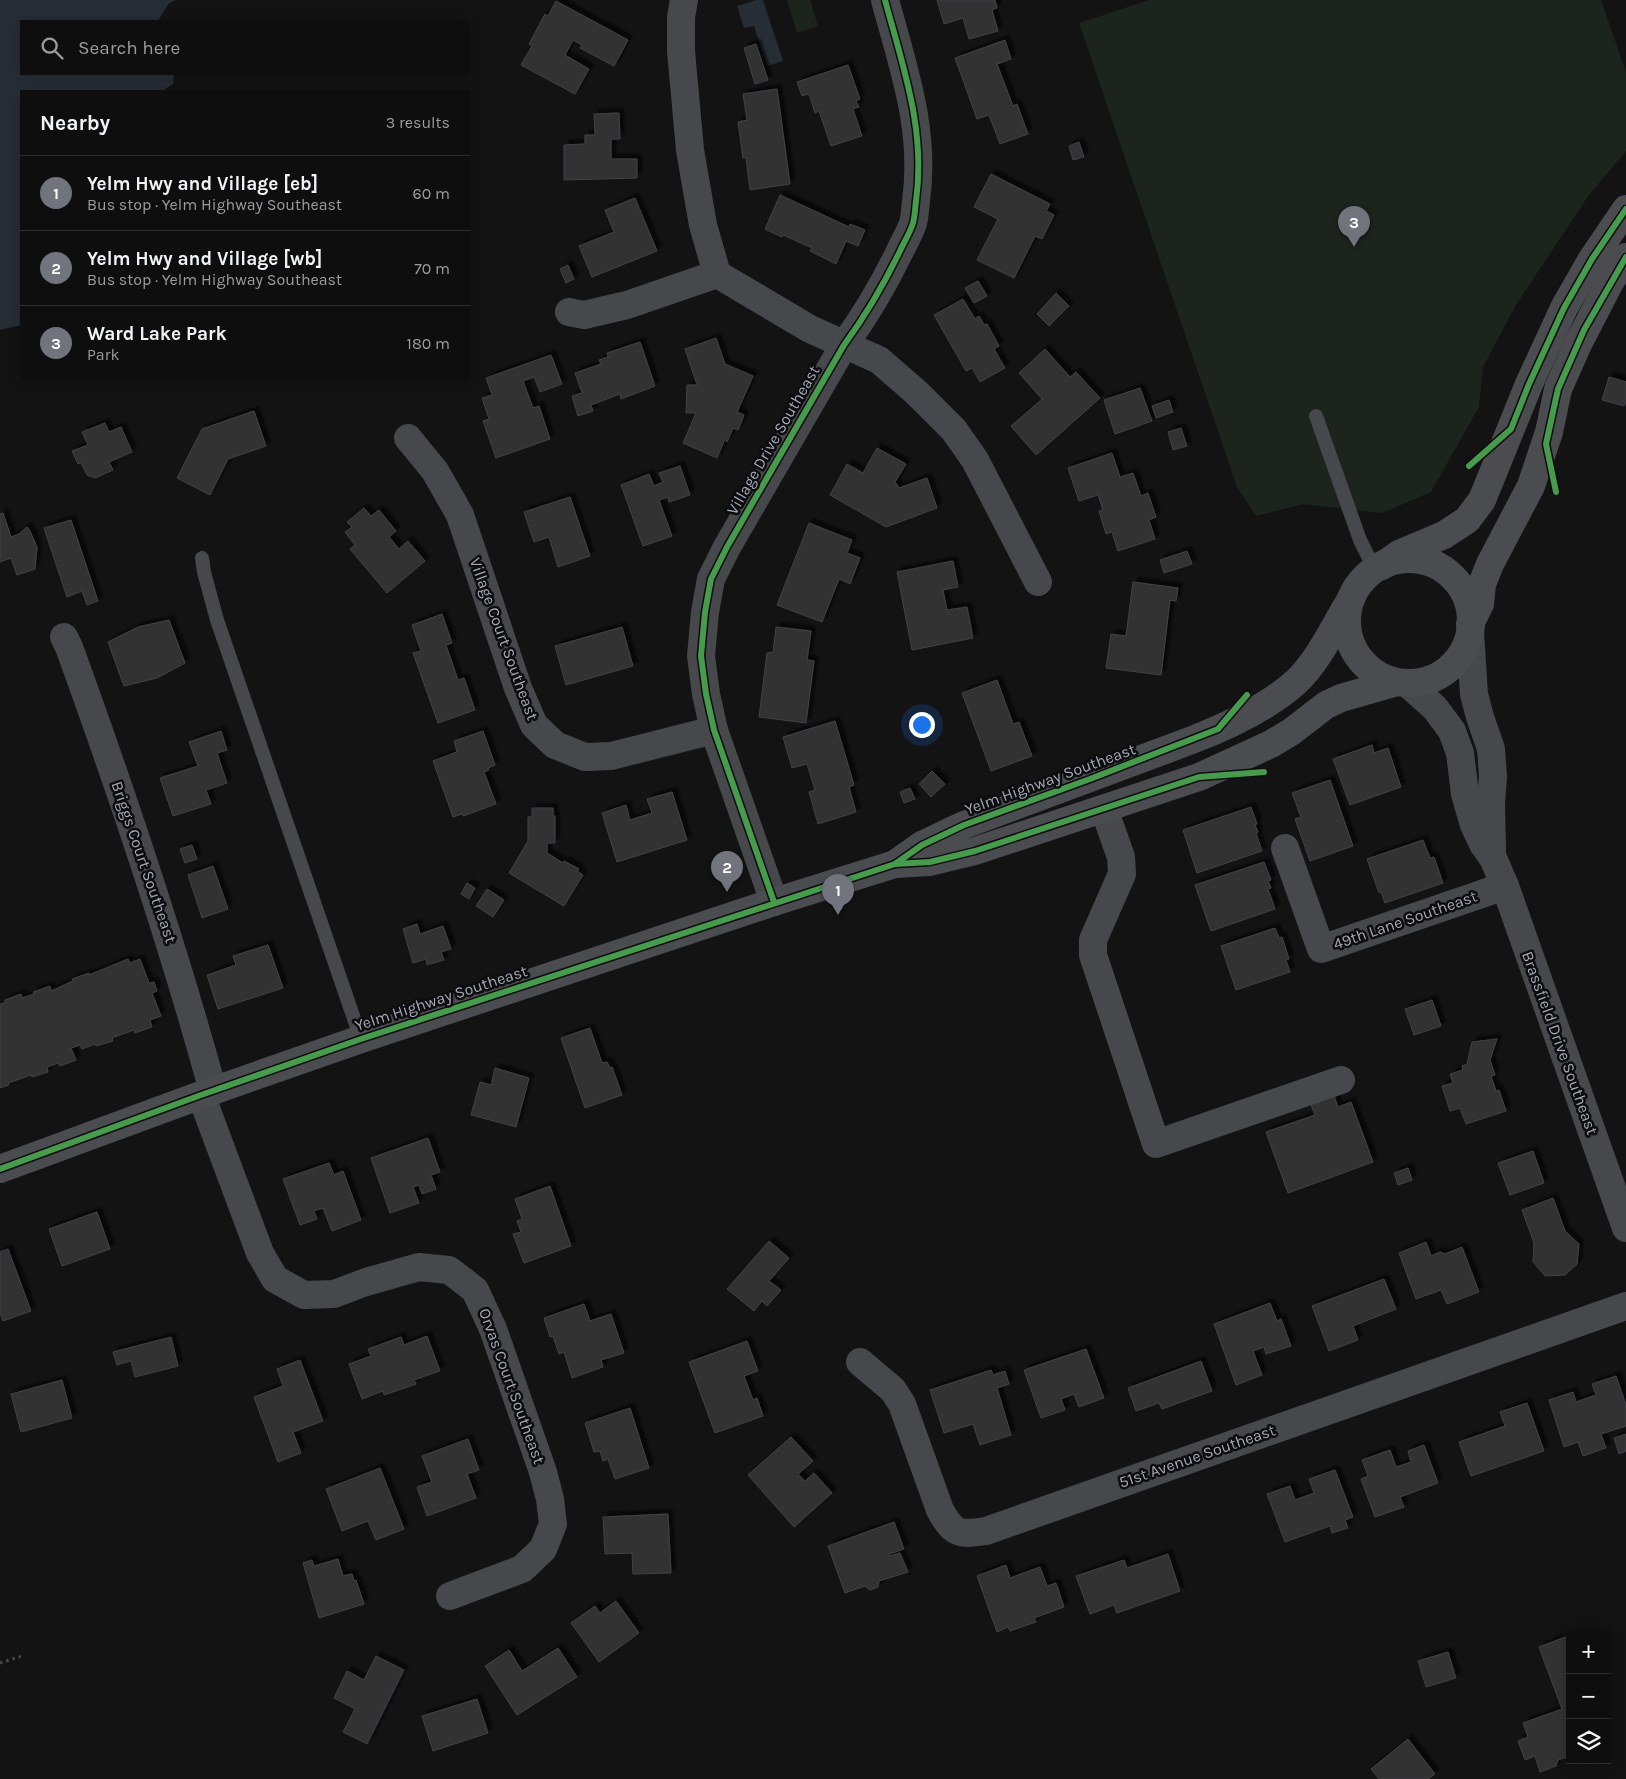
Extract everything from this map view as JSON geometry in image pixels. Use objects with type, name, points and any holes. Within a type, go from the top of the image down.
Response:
[{"type":"main road","points":[[1626,209],[1592,259],[1564,308],[1529,384],[1482,500],[1467,520],[1444,535],[1400,554],[1365,577],[1357,587],[1351,599],[1348,612],[1349,638],[1354,651],[1372,671],[1384,678],[1402,682],[1425,681],[1438,676],[1459,658],[1466,646],[1470,628],[1480,604],[1482,584],[1490,564],[1531,486],[1550,432],[1558,389],[1578,344],[1610,282],[1626,257]]},
{"type":"main road","points":[[1379,568],[1397,561],[1412,560],[1426,562],[1440,568],[1452,577],[1468,602],[1470,628]]},
{"type":"main road","name":"Yelm Highway Southeast","points":[[895,864],[922,844],[964,825],[1218,730],[1270,702],[1296,681],[1314,660],[1351,599]]},
{"type":"main road","name":"Yelm Highway Southeast","points":[[0,1168],[361,1039],[774,902],[895,864],[930,862],[976,851],[1199,777],[1271,744],[1326,705],[1341,698],[1402,682]]},
{"type":"street","points":[[684,0],[681,17],[681,51],[690,150],[703,225],[718,274],[810,329],[879,360],[918,393],[954,430],[975,460],[1038,582]]},
{"type":"street","name":"Village Drive Southeast","points":[[774,902],[714,730],[706,694],[702,656],[705,612],[711,579],[727,547],[844,345],[864,318],[892,269],[913,224],[918,187],[919,149],[915,115],[910,88],[885,0]]},
{"type":"street","points":[[570,312],[584,315],[627,305],[718,274]]},
{"type":"street","name":"Village Court Southeast","points":[[408,438],[435,471],[460,515],[518,688],[534,725],[555,745],[585,757],[611,756],[714,730]]},
{"type":"street","name":"Brassfield Drive Southeast","points":[[1470,628],[1474,694],[1491,749],[1493,776],[1490,832],[1493,858]]},
{"type":"street","name":"Briggs Court Southeast","points":[[64,637],[99,729],[176,959],[207,1093]]},
{"type":"street","name":"Brassfield Drive Southeast","points":[[1402,682],[1435,708],[1452,731],[1460,753],[1464,794],[1474,825],[1483,844],[1493,858],[1505,886],[1626,1228]]},
{"type":"street","points":[[1104,809],[1121,857],[1122,874],[1093,940],[1093,955],[1156,1144],[1341,1080]]},
{"type":"street","name":"49th Lane Southeast","points":[[1285,848],[1322,949],[1505,886]]},
{"type":"street","name":"Orvas Court Southeast","points":[[207,1093],[260,1253],[275,1279],[304,1295],[334,1294],[366,1282],[419,1267],[449,1270],[475,1290],[493,1330],[543,1472],[550,1499],[553,1524],[543,1549],[522,1570],[450,1596]]},
{"type":"street","name":"51st Avenue Southeast","points":[[860,1362],[893,1390],[902,1404],[940,1510],[949,1525],[965,1534],[986,1530],[1626,1306]]},
{"type":"lane","points":[[1316,416],[1360,540],[1379,568]]},
{"type":"lane","points":[[202,558],[216,620],[361,1039]]},
{"type":"path","points":[[0,1663],[22,1656]]},
{"type":"shaded area","points":[[0,0],[176,0],[169,3],[159,20],[20,20],[20,75],[174,75],[173,84],[164,90],[20,90],[20,325],[0,330]]},
{"type":"shaded area","points":[[756,0],[763,0],[783,61],[767,66],[754,26],[744,28],[737,6]]},
{"type":"shaded area","points":[[787,0],[810,0],[818,26],[797,33]]},
{"type":"shaded area","points":[[1149,0],[1601,0],[1626,72],[1626,151],[1589,195],[1516,305],[1483,367],[1479,407],[1431,492],[1382,513],[1303,504],[1256,516],[1237,487],[1079,23]]},
{"type":"building","points":[[937,0],[995,0],[997,8],[992,10],[998,31],[969,39],[963,18],[944,24]]},
{"type":"building","points":[[556,1],[628,40],[614,66],[580,48],[582,45],[573,40],[565,55],[589,69],[575,94],[521,65],[532,46],[529,44],[545,14],[548,16]]},
{"type":"building","points":[[1005,40],[1011,59],[997,64],[1013,106],[1017,104],[1028,134],[1000,144],[989,115],[977,119],[955,58]]},
{"type":"building","points":[[756,44],[768,80],[755,84],[744,48]]},
{"type":"building","points":[[848,65],[860,99],[856,101],[859,107],[853,109],[862,136],[831,146],[819,111],[815,113],[809,94],[802,96],[797,82]]},
{"type":"building","points":[[777,89],[790,184],[750,190],[746,158],[743,158],[738,122],[747,120],[743,94]]},
{"type":"building","points":[[619,113],[620,139],[611,139],[611,159],[637,159],[637,178],[564,180],[564,145],[585,144],[585,135],[595,135],[594,114]]},
{"type":"building","points":[[1079,142],[1084,157],[1073,160],[1069,146]]},
{"type":"building","points":[[991,174],[1050,204],[1046,211],[1054,215],[1042,239],[1035,236],[1014,278],[977,260],[998,219],[974,207]]},
{"type":"building","points":[[780,195],[849,227],[850,224],[865,230],[858,246],[846,241],[836,264],[810,251],[812,248],[765,229]]},
{"type":"building","points":[[635,198],[657,251],[592,277],[579,246],[614,232],[605,210]]},
{"type":"building","points":[[568,265],[574,279],[566,283],[560,269]]},
{"type":"building","points":[[978,281],[987,296],[974,303],[965,288]]},
{"type":"building","points":[[1056,293],[1069,306],[1049,326],[1037,314]]},
{"type":"building","points":[[963,299],[975,319],[979,316],[984,325],[987,324],[999,346],[994,349],[1005,368],[980,382],[972,368],[966,371],[934,315]]},
{"type":"building","points":[[716,338],[725,364],[753,376],[737,412],[744,415],[738,430],[733,428],[727,442],[725,439],[717,458],[683,443],[696,413],[686,413],[687,385],[697,385],[685,349]]},
{"type":"building","points":[[640,342],[655,386],[621,399],[620,394],[591,405],[593,411],[578,416],[572,396],[582,393],[575,373],[601,364],[599,360],[608,357],[607,353]]},
{"type":"building","points":[[1045,349],[1070,377],[1076,372],[1100,398],[1036,455],[1011,426],[1042,399],[1019,373]]},
{"type":"building","points":[[551,355],[562,384],[540,392],[534,377],[523,381],[533,408],[539,406],[550,439],[496,458],[483,421],[489,419],[482,398],[492,395],[486,378]]},
{"type":"building","points":[[1609,377],[1626,382],[1626,401],[1624,406],[1602,400]]},
{"type":"building","points":[[1140,388],[1152,421],[1115,434],[1104,400]]},
{"type":"building","points":[[1169,400],[1173,412],[1156,418],[1152,406]]},
{"type":"building","points":[[254,411],[266,446],[228,459],[210,495],[177,478],[202,429]]},
{"type":"building","points":[[105,423],[109,432],[121,427],[132,452],[109,462],[113,470],[95,478],[87,475],[81,463],[78,464],[72,451],[88,445],[82,432]]},
{"type":"building","points":[[1181,428],[1187,446],[1173,450],[1168,432]]},
{"type":"building","points":[[877,448],[906,464],[895,482],[899,488],[927,478],[937,508],[886,527],[830,495],[847,464],[863,473]]},
{"type":"building","points":[[1112,453],[1120,477],[1133,473],[1141,496],[1148,493],[1156,517],[1149,520],[1155,539],[1118,551],[1112,532],[1106,534],[1099,511],[1103,510],[1098,495],[1079,501],[1068,468]]},
{"type":"building","points":[[680,466],[690,495],[669,502],[668,497],[659,500],[672,536],[643,546],[621,485],[649,474],[654,486],[663,482],[659,473]]},
{"type":"building","points":[[570,497],[590,556],[558,567],[549,537],[534,542],[524,512]]},
{"type":"building","points":[[364,508],[371,516],[379,510],[396,531],[389,537],[399,549],[408,541],[425,561],[387,593],[350,549],[355,545],[345,532],[352,527],[347,522]]},
{"type":"building","points":[[3,513],[11,537],[19,534],[27,527],[30,531],[37,547],[35,569],[17,575],[11,558],[0,562],[0,514]]},
{"type":"building","points":[[71,520],[98,601],[87,605],[82,591],[67,597],[44,528]]},
{"type":"building","points":[[809,523],[852,540],[847,553],[860,558],[850,584],[839,579],[822,622],[777,605]]},
{"type":"building","points":[[1187,551],[1192,564],[1164,573],[1160,560]]},
{"type":"building","points":[[953,561],[958,587],[943,590],[947,610],[967,607],[973,638],[912,650],[897,572]]},
{"type":"building","points":[[1133,582],[1178,588],[1176,601],[1170,600],[1161,675],[1106,668],[1111,634],[1126,636]]},
{"type":"building","points":[[442,614],[452,643],[446,645],[458,680],[464,678],[475,710],[438,723],[413,653],[421,651],[412,625]]},
{"type":"building","points":[[169,620],[185,663],[157,678],[124,686],[108,642],[138,627]]},
{"type":"building","points":[[622,627],[633,666],[566,685],[555,646]]},
{"type":"building","points":[[776,627],[811,631],[807,660],[814,661],[806,723],[759,717],[767,653],[773,652]]},
{"type":"building","points":[[997,680],[1013,724],[1019,722],[1032,756],[991,771],[962,693]]},
{"type":"building","points":[[835,721],[854,785],[849,787],[856,812],[818,824],[809,792],[815,790],[807,764],[792,768],[783,737]]},
{"type":"building","points":[[221,731],[227,750],[217,753],[227,783],[206,790],[211,804],[173,816],[160,778],[198,766],[189,742]]},
{"type":"building","points":[[483,731],[495,765],[484,772],[496,804],[463,816],[462,814],[453,817],[433,761],[457,752],[454,741]]},
{"type":"building","points":[[1372,745],[1374,753],[1388,748],[1401,787],[1350,805],[1333,759]]},
{"type":"building","points":[[932,771],[945,784],[931,797],[919,784]]},
{"type":"building","points":[[1330,780],[1353,846],[1310,861],[1295,819],[1301,817],[1292,793]]},
{"type":"building","points":[[910,788],[915,799],[904,803],[900,792]]},
{"type":"building","points":[[672,792],[687,840],[617,862],[602,813],[626,805],[630,820],[652,813],[647,799]]},
{"type":"building","points":[[1251,807],[1257,824],[1255,825],[1258,832],[1256,833],[1262,851],[1197,873],[1183,830]]},
{"type":"building","points":[[532,808],[553,808],[553,816],[555,816],[555,843],[547,843],[547,853],[563,863],[564,861],[579,869],[577,871],[583,875],[564,906],[509,873],[528,841],[528,817],[532,817]]},
{"type":"building","points":[[1423,840],[1430,858],[1434,857],[1443,883],[1385,903],[1381,892],[1379,893],[1367,859]]},
{"type":"building","points":[[192,845],[197,859],[185,863],[180,849]]},
{"type":"building","points":[[1264,862],[1271,880],[1268,881],[1271,888],[1268,889],[1275,909],[1211,931],[1195,885]]},
{"type":"building","points":[[213,866],[228,909],[202,918],[188,875]]},
{"type":"building","points":[[467,883],[475,888],[469,899],[461,894]]},
{"type":"building","points":[[487,889],[504,900],[493,917],[476,906]]},
{"type":"building","points":[[417,924],[420,934],[443,926],[451,949],[441,952],[444,960],[427,965],[426,959],[413,963],[403,929]]},
{"type":"building","points":[[1275,928],[1279,938],[1282,937],[1289,959],[1286,960],[1290,972],[1236,990],[1221,946]]},
{"type":"building","points":[[268,945],[283,988],[218,1009],[207,975],[236,965],[233,956]]},
{"type":"building","points":[[128,959],[130,963],[140,959],[149,983],[154,982],[157,991],[152,993],[161,1016],[150,1020],[152,1027],[135,1033],[134,1030],[112,1038],[113,1041],[96,1046],[95,1044],[82,1049],[80,1045],[71,1048],[76,1060],[60,1066],[58,1063],[47,1067],[48,1072],[32,1077],[31,1075],[8,1083],[9,1085],[0,1088],[0,1004],[21,994],[22,998],[50,986],[51,991],[73,981],[72,979],[89,973],[89,975]]},
{"type":"building","points":[[1432,1000],[1441,1026],[1414,1035],[1405,1009]]},
{"type":"building","points":[[590,1028],[602,1063],[607,1062],[610,1068],[612,1067],[622,1095],[585,1108],[561,1038]]},
{"type":"building","points":[[1497,1039],[1490,1060],[1495,1075],[1491,1076],[1496,1091],[1499,1090],[1506,1111],[1466,1124],[1460,1108],[1450,1111],[1442,1086],[1453,1083],[1450,1074],[1463,1070],[1462,1066],[1467,1064],[1472,1042]]},
{"type":"building","points":[[495,1068],[529,1078],[516,1127],[471,1115],[480,1082],[491,1085]]},
{"type":"building","points":[[1331,1087],[1338,1107],[1351,1102],[1373,1162],[1288,1193],[1266,1132],[1315,1115],[1307,1095]]},
{"type":"building","points":[[428,1138],[440,1172],[431,1175],[436,1189],[422,1194],[419,1185],[413,1187],[419,1203],[390,1213],[371,1158]]},
{"type":"building","points":[[1533,1151],[1544,1183],[1510,1195],[1498,1163]]},
{"type":"building","points":[[329,1163],[334,1175],[343,1171],[361,1220],[332,1231],[323,1208],[314,1211],[317,1219],[300,1225],[283,1179]]},
{"type":"building","points":[[1408,1168],[1412,1180],[1398,1185],[1394,1173]]},
{"type":"building","points":[[550,1186],[571,1246],[524,1263],[513,1234],[521,1232],[517,1221],[522,1219],[515,1199]]},
{"type":"building","points":[[1553,1198],[1565,1231],[1579,1244],[1577,1264],[1565,1275],[1545,1276],[1533,1262],[1534,1243],[1522,1210]]},
{"type":"building","points":[[97,1212],[110,1249],[62,1266],[49,1229]]},
{"type":"building","points":[[769,1241],[789,1258],[769,1281],[781,1290],[767,1306],[762,1301],[754,1311],[727,1289]]},
{"type":"building","points":[[1426,1242],[1431,1256],[1440,1252],[1445,1254],[1462,1247],[1479,1292],[1447,1304],[1441,1290],[1416,1299],[1399,1253]]},
{"type":"building","points":[[8,1249],[31,1311],[3,1321],[0,1313],[0,1252]]},
{"type":"building","points":[[1384,1279],[1396,1309],[1353,1326],[1358,1340],[1329,1351],[1312,1306]]},
{"type":"building","points":[[1270,1303],[1277,1321],[1281,1319],[1291,1346],[1266,1354],[1264,1347],[1253,1351],[1262,1375],[1236,1385],[1214,1324]]},
{"type":"building","points":[[584,1304],[590,1321],[611,1314],[624,1353],[601,1360],[603,1367],[572,1378],[564,1352],[559,1354],[553,1336],[550,1337],[544,1318]]},
{"type":"building","points":[[427,1336],[440,1371],[414,1380],[416,1384],[384,1395],[383,1391],[362,1399],[349,1364],[371,1356],[368,1349],[401,1337],[404,1345]]},
{"type":"building","points":[[171,1337],[178,1366],[135,1377],[131,1361],[117,1365],[113,1352]]},
{"type":"building","points":[[747,1341],[758,1371],[744,1376],[753,1400],[757,1398],[763,1416],[715,1433],[689,1362]]},
{"type":"building","points":[[1086,1349],[1104,1398],[1079,1407],[1074,1394],[1061,1399],[1065,1410],[1041,1418],[1024,1370]]},
{"type":"building","points":[[300,1360],[323,1421],[293,1432],[301,1453],[278,1462],[254,1397],[283,1386],[277,1369]]},
{"type":"building","points":[[1201,1361],[1212,1391],[1162,1409],[1159,1403],[1136,1411],[1128,1388]]},
{"type":"building","points":[[991,1370],[993,1375],[1005,1371],[1009,1384],[997,1388],[1011,1435],[980,1445],[973,1424],[944,1433],[930,1390]]},
{"type":"building","points":[[1616,1376],[1626,1405],[1626,1426],[1601,1434],[1606,1448],[1583,1456],[1578,1442],[1564,1447],[1549,1400],[1573,1392],[1576,1402],[1596,1395],[1592,1384]]},
{"type":"building","points":[[62,1380],[72,1418],[21,1432],[11,1394]]},
{"type":"building","points":[[1527,1403],[1544,1451],[1471,1476],[1459,1442],[1505,1426],[1500,1412]]},
{"type":"building","points":[[630,1408],[649,1468],[615,1479],[608,1459],[603,1461],[600,1451],[594,1452],[585,1423]]},
{"type":"building","points":[[1626,1434],[1626,1451],[1619,1454],[1614,1438]]},
{"type":"building","points":[[791,1437],[813,1461],[798,1474],[805,1481],[814,1473],[832,1493],[794,1527],[748,1475]]},
{"type":"building","points":[[468,1439],[479,1470],[467,1474],[476,1498],[427,1516],[417,1487],[432,1482],[422,1456]]},
{"type":"building","points":[[1424,1445],[1438,1483],[1400,1497],[1404,1507],[1375,1517],[1361,1479],[1368,1476],[1362,1460],[1390,1450],[1396,1467],[1411,1462],[1408,1451]]},
{"type":"building","points":[[380,1468],[404,1529],[376,1540],[368,1521],[342,1531],[326,1489]]},
{"type":"building","points":[[1335,1470],[1353,1517],[1345,1520],[1348,1528],[1332,1533],[1330,1526],[1285,1542],[1267,1494],[1290,1486],[1295,1500],[1314,1493],[1309,1479]]},
{"type":"building","points":[[668,1514],[671,1573],[633,1574],[632,1553],[605,1554],[603,1517]]},
{"type":"building","points":[[894,1522],[904,1549],[889,1554],[890,1556],[900,1553],[908,1572],[879,1581],[878,1587],[870,1590],[865,1586],[845,1593],[828,1546]]},
{"type":"building","points":[[1168,1554],[1180,1591],[1117,1613],[1114,1605],[1090,1614],[1076,1576],[1124,1560],[1127,1568]]},
{"type":"building","points":[[338,1559],[343,1576],[352,1574],[354,1581],[356,1580],[364,1604],[319,1618],[303,1563],[312,1560],[314,1566]]},
{"type":"building","points":[[1006,1565],[1010,1578],[1040,1567],[1047,1586],[1056,1583],[1064,1607],[1034,1618],[1036,1622],[1010,1631],[1008,1627],[997,1632],[977,1576]]},
{"type":"building","points":[[616,1601],[639,1633],[599,1662],[571,1623],[595,1606],[600,1613]]},
{"type":"building","points":[[1566,1637],[1566,1757],[1558,1760],[1556,1766],[1540,1772],[1535,1756],[1525,1760],[1518,1741],[1528,1737],[1523,1723],[1562,1709],[1539,1647]]},
{"type":"building","points":[[558,1648],[577,1677],[517,1715],[485,1666],[509,1650],[522,1671]]},
{"type":"building","points":[[1448,1652],[1456,1678],[1426,1687],[1418,1661]]},
{"type":"building","points":[[376,1656],[404,1670],[367,1744],[343,1732],[355,1709],[334,1698],[347,1671],[364,1680]]},
{"type":"building","points":[[477,1699],[488,1733],[433,1751],[422,1716]]},
{"type":"building","points":[[1408,1739],[1435,1774],[1428,1779],[1379,1779],[1371,1769]]},
{"type":"cycle path","points":[[774,902],[714,730],[706,694],[701,656],[705,612],[711,579],[727,547],[844,345],[881,287],[913,223],[918,175],[918,149],[915,124],[905,74],[885,0]]},
{"type":"cycle path","points":[[1469,466],[1511,429],[1529,384],[1564,308],[1592,259],[1626,209]]},
{"type":"cycle path","points":[[1556,492],[1546,444],[1558,389],[1584,330],[1626,257]]},
{"type":"cycle path","points":[[895,864],[922,845],[964,825],[1090,779],[1218,729],[1247,695]]},
{"type":"cycle path","points":[[0,1169],[201,1095],[361,1039],[895,864],[930,862],[975,851],[1199,777],[1264,772]]},
{"type":"place","name":"Ward Lake Park","points":[[1354,247]]},
{"type":"place","name":"Yelm Hwy and Village [wb]","points":[[727,892]]},
{"type":"place","name":"Yelm Hwy and Village [eb]","points":[[838,915]]}]
